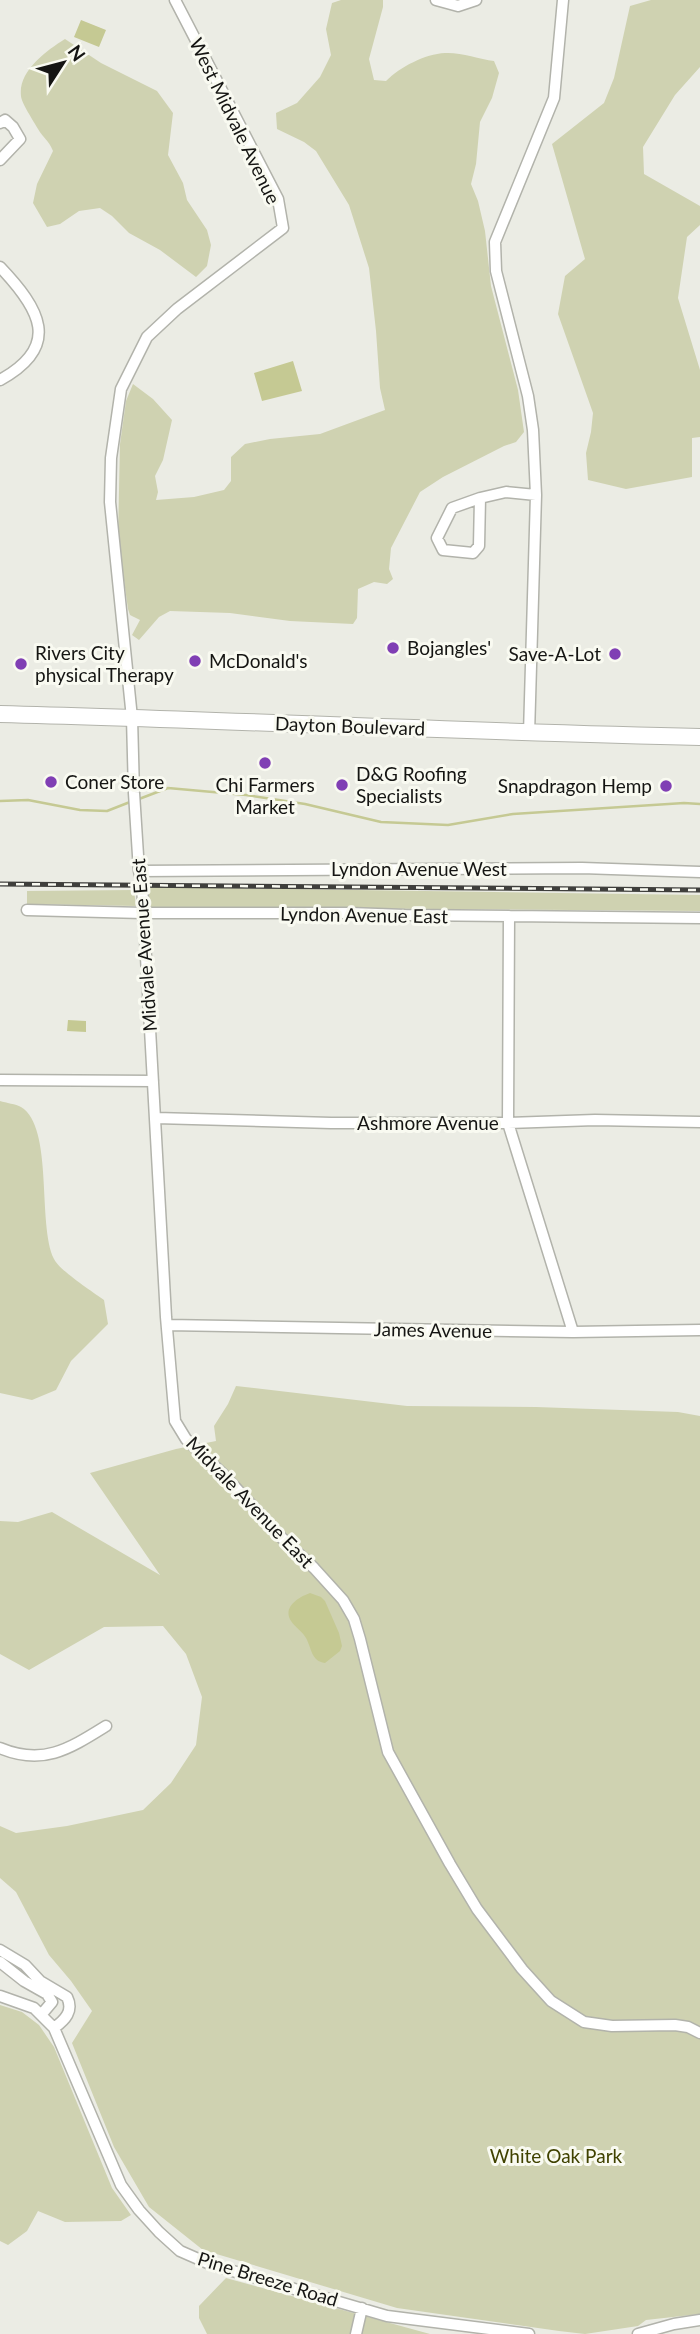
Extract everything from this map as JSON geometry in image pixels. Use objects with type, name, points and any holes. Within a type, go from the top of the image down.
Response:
[{"type":"main road","name":"Dayton Boulevard","points":[[0,714],[530,734],[700,737]]},
{"type":"street","name":"West Midvale Avenue","points":[[132,718],[110,502],[111,458],[121,389],[147,337],[177,309],[284,228],[278,199],[175,0]]},
{"type":"street","points":[[436,0],[458,6],[476,0]]},
{"type":"street","points":[[530,734],[536,495],[533,430],[528,396],[496,271],[495,242],[554,98],[563,0]]},
{"type":"street","points":[[0,123],[5,120],[20,139],[0,160]]},
{"type":"street","points":[[0,267],[37,319],[40,332],[32,357],[15,372],[0,380]]},
{"type":"street","points":[[480,498],[479,546],[473,553],[443,550],[437,538],[452,508],[480,498],[506,492],[536,495]]},
{"type":"street","name":"Midvale Avenue East","points":[[132,718],[133,788],[142,885],[175,1421],[186,1439],[343,1600],[354,1619],[360,1639],[388,1752],[477,1909],[523,1969],[551,2001],[568,2013],[595,2025],[675,2025],[688,2026],[700,2033]]},
{"type":"street","name":"Lyndon Avenue West","points":[[139,871],[582,868],[700,872]]},
{"type":"street","name":"Lyndon Avenue East","points":[[27,909],[142,913],[700,918]]},
{"type":"street","points":[[509,916],[508,1123],[573,1332]]},
{"type":"street","points":[[0,1080],[153,1081]]},
{"type":"street","name":"Ashmore Avenue","points":[[156,1118],[331,1123],[508,1123],[595,1119],[700,1122]]},
{"type":"street","name":"James Avenue","points":[[167,1325],[573,1332],[700,1330]]},
{"type":"street","points":[[0,1748],[26,1756],[42,1756],[64,1750],[106,1726]]},
{"type":"street","points":[[2,1957],[51,1997],[50,2006],[41,2015]]},
{"type":"street","points":[[0,1996],[34,2008],[54,2028],[65,2019],[69,2001],[67,1997],[35,1983]]},
{"type":"street","name":"Pine Breeze Road","points":[[54,2028],[121,2185],[139,2210],[180,2251],[212,2265],[387,2316],[529,2334]]},
{"type":"street","points":[[356,2334],[362,2308]]},
{"type":"street","points":[[638,2334],[700,2320]]},
{"type":"green space","points":[[341,0],[383,0],[369,59],[374,80],[386,81],[413,62],[437,54],[457,54],[494,61],[499,73],[492,98],[480,122],[471,184],[485,231],[491,286],[518,390],[524,432],[516,442],[443,477],[420,492],[391,548],[389,569],[393,579],[387,584],[374,582],[358,589],[357,618],[353,624],[290,621],[230,613],[170,611],[159,617],[139,640],[132,635],[140,620],[130,615],[128,609],[118,537],[120,444],[126,401],[133,384],[153,399],[172,420],[163,460],[155,476],[158,492],[156,500],[194,497],[224,490],[231,481],[231,457],[245,444],[320,434],[385,410],[380,388],[369,268],[349,205],[316,151],[277,129],[276,113],[297,103],[320,77],[331,55],[326,29],[332,3]]},
{"type":"green space","points":[[651,0],[700,0],[700,67],[675,95],[643,147],[644,174],[700,206],[700,225],[687,237],[678,298],[700,370],[700,437],[692,438],[692,477],[626,489],[588,480],[586,453],[593,413],[558,314],[565,276],[585,259],[552,144],[604,103],[614,78],[630,6]]},
{"type":"green space","points":[[65,39],[101,63],[157,91],[173,113],[168,155],[183,183],[187,200],[207,230],[211,245],[207,266],[196,277],[160,250],[129,233],[100,208],[79,211],[60,224],[47,227],[33,203],[37,184],[53,151],[25,107],[21,87],[35,63]]},
{"type":"green space","points":[[148,887],[700,895],[700,911],[148,907]]},
{"type":"green space","points":[[134,890],[136,906],[27,904],[27,891]]},
{"type":"green space","points":[[0,1101],[21,1107],[31,1118],[38,1134],[46,1223],[54,1259],[69,1275],[104,1300],[108,1324],[71,1361],[56,1390],[32,1400],[0,1393]]},
{"type":"green space","name":"White Oak Park","points":[[236,1386],[407,1406],[536,1407],[678,1412],[700,1416],[700,2314],[646,2320],[638,2326],[585,2334],[397,2308],[203,2250],[149,2207],[114,2147],[72,2043],[92,2011],[49,1955],[16,1892],[0,1878],[0,1826],[16,1833],[67,1826],[143,1810],[171,1783],[196,1745],[202,1697],[186,1654],[163,1626],[104,1627],[29,1670],[0,1654],[0,1521],[18,1522],[52,1512],[160,1575],[90,1473],[216,1441],[214,1426]]},
{"type":"green space","points":[[0,2005],[22,2012],[39,2025],[54,2047],[112,2188],[131,2215],[121,2221],[65,2222],[38,2211],[27,2231],[8,2245],[0,2241]]},
{"type":"green space","points":[[226,2278],[430,2334],[207,2334],[199,2318],[199,2306]]},
{"type":"shaded area","points":[[81,20],[106,30],[99,47],[74,37]]},
{"type":"shaded area","points":[[293,361],[302,391],[262,401],[254,373]]},
{"type":"shaded area","points":[[68,1020],[86,1021],[86,1032],[67,1031]]},
{"type":"shaded area","points":[[310,1593],[325,1601],[342,1646],[340,1651],[325,1663],[314,1657],[303,1633],[289,1616],[293,1603]]},
{"type":"waterway","points":[[139,799],[168,788],[305,804],[381,822],[448,825],[513,814],[700,804]]},
{"type":"waterway","points":[[0,801],[28,800],[80,810],[107,811],[130,802]]},
{"type":"railway","points":[[0,884],[700,890]]},
{"type":"place","name":"Bojangles'","points":[[393,648]]},
{"type":"place","name":"Save-A-Lot","points":[[615,654]]},
{"type":"place","name":"McDonald's","points":[[195,661]]},
{"type":"place","name":"Rivers City physical Therapy","points":[[21,664]]},
{"type":"place","name":"Chi Farmers Market","points":[[265,763]]},
{"type":"place","name":"Coner Store","points":[[51,782]]},
{"type":"place","name":"D&G Roofing Specialists","points":[[342,785]]},
{"type":"place","name":"Snapdragon Hemp","points":[[666,786]]}]
